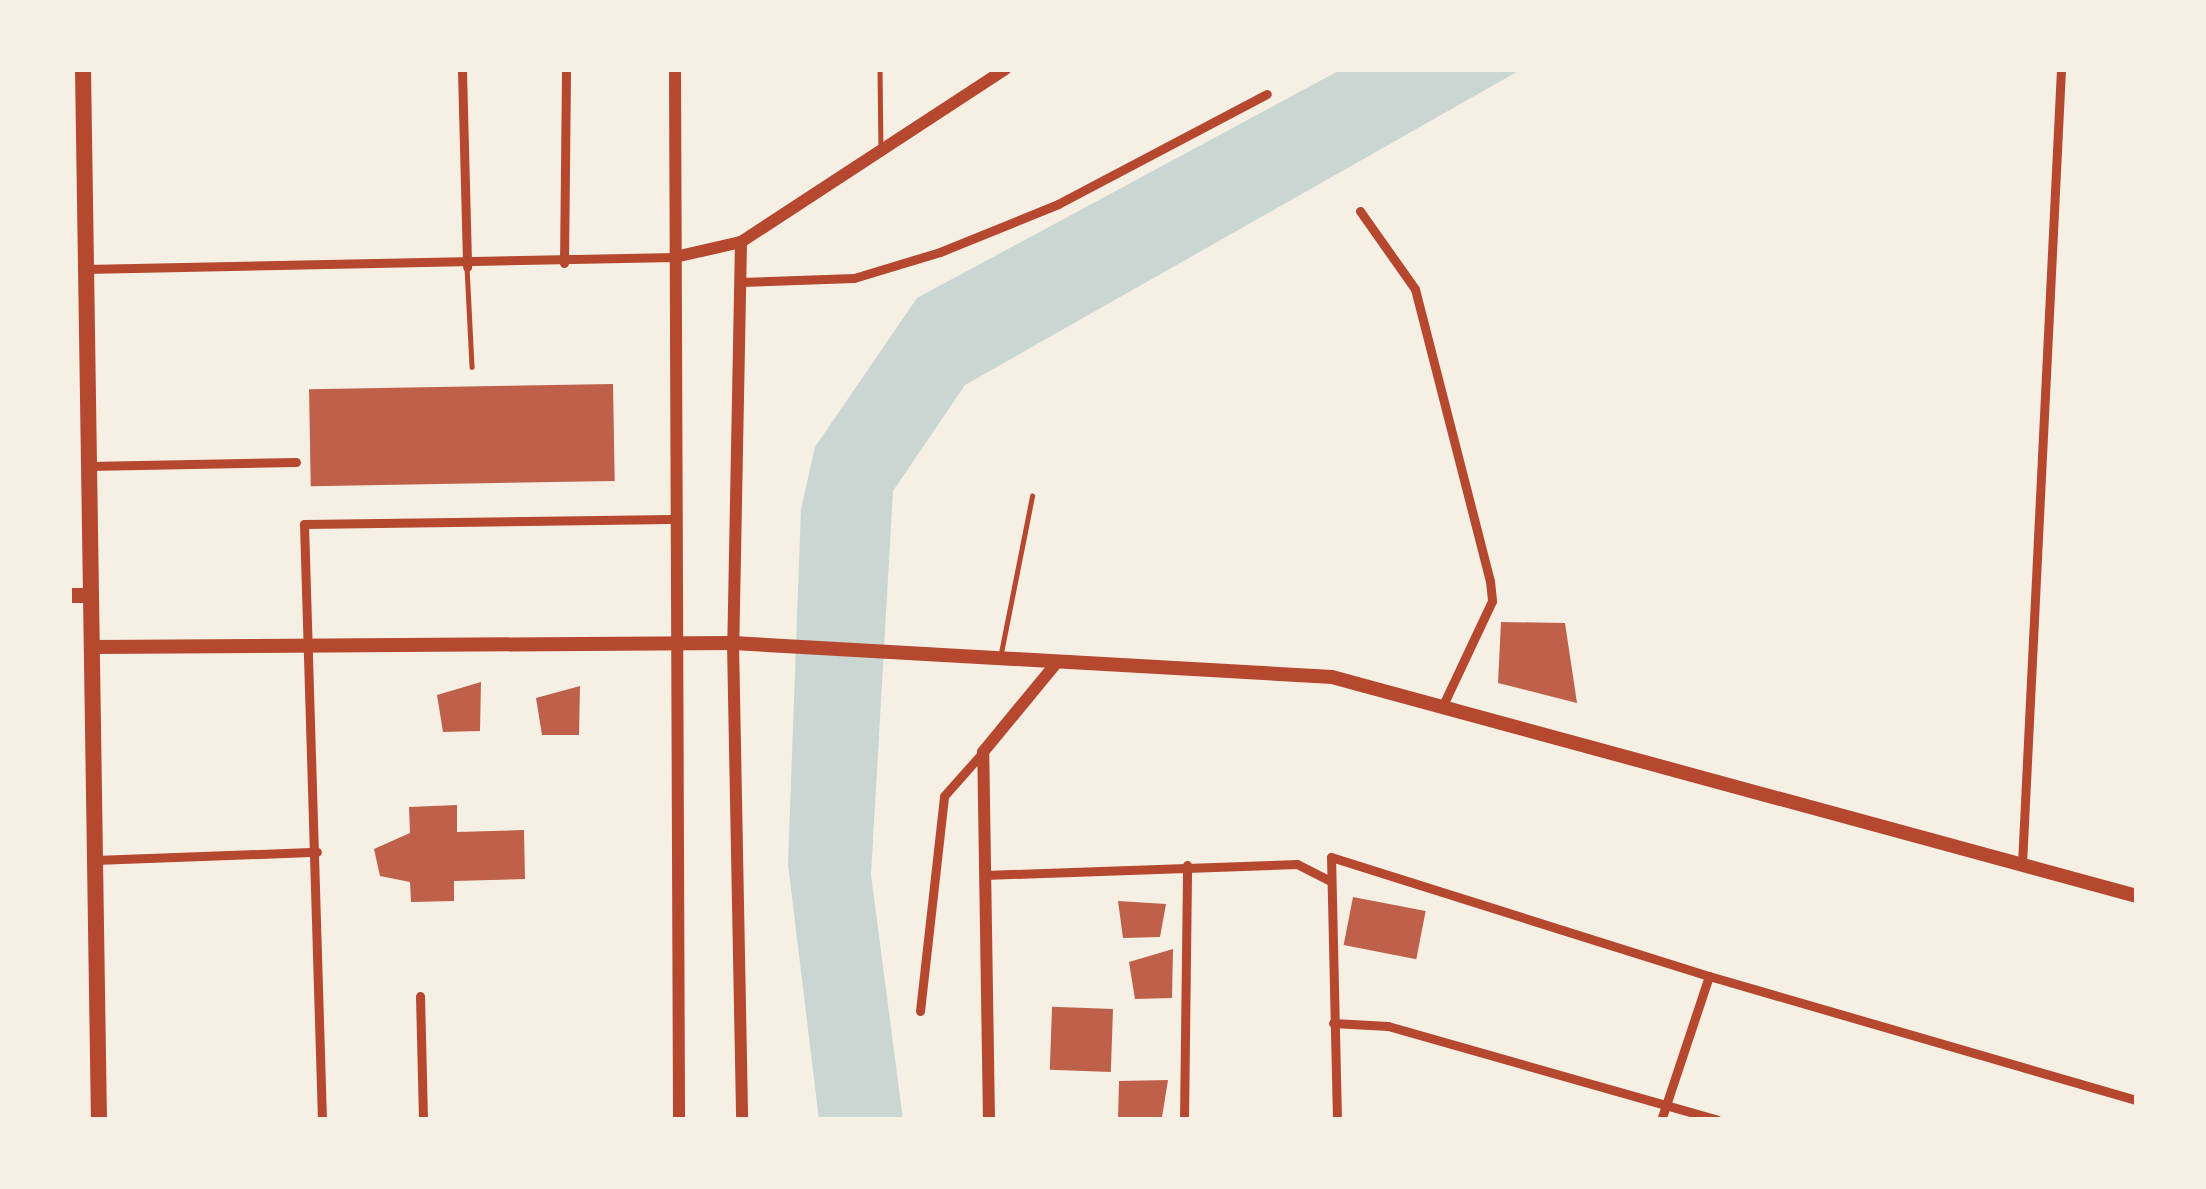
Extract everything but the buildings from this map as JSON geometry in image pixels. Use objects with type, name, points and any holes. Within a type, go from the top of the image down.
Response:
[{"type":"highway","points":[[83,69],[77,269],[89,466],[99,1120]]},
{"type":"main road","points":[[69,595],[91,595]]},
{"type":"main road","points":[[92,647],[312,640],[733,643],[1332,677],[1444,703],[2137,896]]},
{"type":"street","points":[[564,262],[566,69]]},
{"type":"street","points":[[675,69],[671,519],[679,1120]]},
{"type":"street","points":[[77,269],[467,267],[675,257],[741,242],[1005,69]]},
{"type":"street","points":[[2022,864],[2061,69]]},
{"type":"street","points":[[463,71],[467,267]]},
{"type":"street","points":[[740,282],[854,278],[940,252],[1058,205],[1267,94]]},
{"type":"street","points":[[1360,211],[1415,289],[1490,580],[1492,601],[1444,703]]},
{"type":"street","points":[[741,242],[733,643],[742,1120]]},
{"type":"street","points":[[89,466],[296,462]]},
{"type":"street","points":[[322,1120],[312,640],[304,524],[671,519]]},
{"type":"street","points":[[920,1011],[944,796],[1058,661]]},
{"type":"street","points":[[983,752],[988,1120]]},
{"type":"street","points":[[94,860],[317,852]]},
{"type":"street","points":[[1337,1120],[1331,857],[1367,863],[1709,976],[2137,1100]]},
{"type":"street","points":[[985,875],[1297,864],[1331,880]]},
{"type":"street","points":[[1184,1120],[1187,865]]},
{"type":"street","points":[[1661,1120],[1662,1104],[1709,976]]},
{"type":"street","points":[[420,996],[423,1120]]},
{"type":"street","points":[[1334,1023],[1388,1026],[1717,1120]]},
{"type":"lane","points":[[880,69],[881,149]]},
{"type":"lane","points":[[467,267],[472,367]]},
{"type":"lane","points":[[1000,658],[1032,496]]},
{"type":"shaded area","points":[[1342,69],[1522,69],[965,385],[893,491],[871,875],[903,1120],[819,1120],[788,864],[801,509],[815,447],[917,298]]}]
